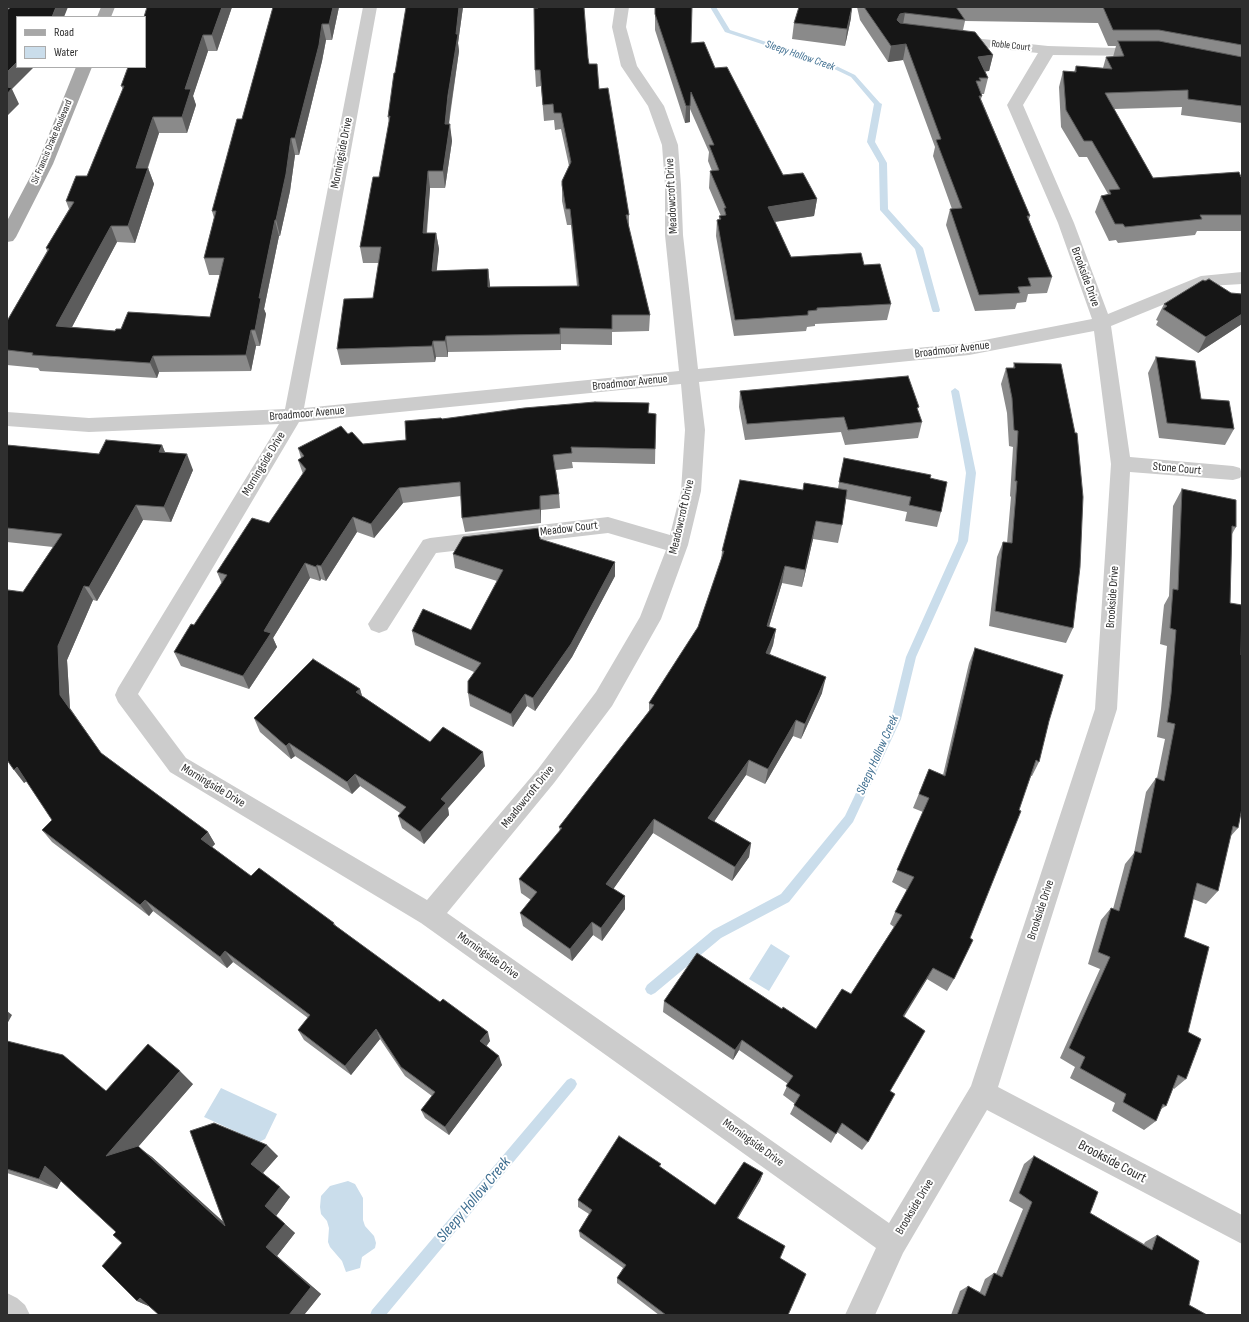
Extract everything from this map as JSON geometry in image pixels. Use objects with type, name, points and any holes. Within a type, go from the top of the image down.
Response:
[{"type":"main road","name":"Sir Francis Drake Boulevard","points":[[7,237],[45,164],[84,68]]},
{"type":"street","name":"Morningside Drive","points":[[370,7],[293,416],[126,695],[178,766],[430,915],[893,1243]]},
{"type":"street","name":"Meadowcroft Drive","points":[[430,915],[546,776],[604,699],[650,619],[678,545],[691,491],[695,438],[690,378],[674,235],[673,185],[670,145],[656,106],[629,66],[619,28],[622,7]]},
{"type":"street","name":"Roble Court","points":[[940,39],[1048,50]]},
{"type":"street","points":[[1048,50],[1160,53]]},
{"type":"street","name":"Brookside Drive","points":[[860,1315],[893,1243],[982,1093],[1106,709],[1121,464],[1102,323],[1066,223],[1015,105],[1048,50]]},
{"type":"street","name":"Broadmoor Avenue","points":[[7,419],[89,425],[293,416],[969,350],[1102,323],[1206,280],[1242,278]]},
{"type":"street","name":"Stone Court","points":[[1121,464],[1233,473]]},
{"type":"street","name":"Meadow Court","points":[[379,624],[430,546],[608,525],[678,545]]},
{"type":"street","name":"Brookside Court","points":[[982,1093],[1242,1230]]},
{"type":"street","points":[[7,1308],[15,1315]]},
{"type":"water","points":[[771,944],[790,956],[769,991],[749,979]]},
{"type":"water","points":[[221,1088],[277,1114],[265,1139],[259,1142],[204,1117]]},
{"type":"water","points":[[348,1181],[355,1184],[363,1198],[363,1220],[365,1226],[374,1236],[376,1243],[375,1248],[362,1257],[360,1268],[346,1272],[342,1261],[330,1247],[328,1242],[329,1228],[327,1221],[321,1214],[320,1207],[321,1196],[330,1186]]},
{"type":"building","points":[[11,7],[56,7],[52,16],[16,16],[16,63],[7,72],[7,10]]},
{"type":"building","points":[[147,7],[222,7],[212,35],[203,35],[185,89],[191,89],[182,117],[153,117],[136,168],[148,168],[128,226],[111,226],[56,326],[115,331],[116,329],[121,329],[128,312],[210,317],[224,258],[204,258],[216,211],[212,211],[237,119],[242,119],[273,7],[333,7],[329,24],[322,24],[319,45],[295,138],[291,138],[286,174],[259,298],[261,298],[255,330],[251,330],[246,355],[153,356],[150,363],[32,355],[33,353],[7,350],[7,321],[49,249],[46,248],[74,202],[66,201],[76,176],[87,176],[124,86],[121,86],[128,68],[146,68],[146,16],[144,16]]},
{"type":"building","points":[[406,7],[459,7],[456,34],[458,34],[445,124],[450,124],[443,171],[428,171],[423,233],[436,233],[432,271],[488,269],[488,287],[579,286],[570,209],[566,209],[562,185],[562,181],[571,162],[561,113],[554,113],[553,104],[543,105],[540,70],[535,70],[534,8],[584,7],[589,64],[597,64],[599,89],[608,88],[629,215],[626,215],[650,315],[612,315],[612,329],[560,328],[560,334],[446,336],[445,341],[433,341],[432,346],[337,349],[344,299],[373,298],[381,247],[360,247],[373,177],[379,177],[390,116],[388,117],[394,73]]},
{"type":"building","points":[[655,7],[692,7],[691,43],[704,42],[715,68],[727,67],[783,175],[803,173],[817,199],[768,207],[791,257],[861,253],[864,265],[880,264],[891,304],[817,308],[817,310],[808,311],[808,315],[735,320],[717,220],[721,219],[719,216],[726,215],[724,208],[726,208],[710,171],[719,170],[709,145],[714,145],[691,92],[690,106],[686,106],[655,14]]},
{"type":"building","points":[[799,7],[852,7],[847,29],[794,23]]},
{"type":"building","points":[[864,7],[956,7],[965,20],[905,13],[900,14],[897,20],[900,23],[975,32],[993,55],[978,57],[988,78],[979,78],[981,81],[976,81],[982,96],[979,96],[1030,216],[1027,216],[1052,277],[1028,278],[1031,286],[1018,287],[1020,293],[979,295],[950,209],[962,208],[936,140],[941,139],[906,44],[891,46]]},
{"type":"building","points":[[1103,7],[1242,7],[1242,45],[1159,30],[1113,30]]},
{"type":"building","points":[[1118,41],[1159,41],[1242,57],[1242,106],[1188,99],[1188,90],[1105,93],[1153,178],[1239,172],[1242,177],[1242,215],[1200,215],[1202,219],[1125,227],[1123,224],[1115,224],[1101,196],[1111,194],[1109,190],[1120,189],[1092,141],[1084,141],[1066,110],[1063,71],[1076,72],[1076,66],[1112,69],[1106,57],[1124,56]]},
{"type":"building","points":[[7,87],[12,88],[7,94]]},
{"type":"building","points":[[1209,279],[1231,293],[1242,294],[1242,314],[1206,337],[1163,309],[1167,306],[1164,304],[1203,280],[1205,281]]},
{"type":"building","points":[[1156,357],[1195,361],[1201,399],[1229,401],[1234,429],[1167,423]]},
{"type":"building","points":[[1014,363],[1061,364],[1075,433],[1077,433],[1083,497],[1080,567],[1073,628],[995,611],[1003,542],[1012,543],[1017,481],[1015,481],[1018,431],[1014,430],[1012,398],[1006,368],[1015,368]]},
{"type":"building","points":[[908,376],[919,407],[917,408],[922,422],[848,430],[844,417],[747,424],[740,391]]},
{"type":"building","points":[[595,402],[649,403],[648,413],[656,414],[655,449],[571,447],[572,453],[553,455],[559,494],[540,496],[540,509],[462,518],[460,482],[399,488],[371,524],[353,517],[321,566],[317,565],[316,567],[305,563],[264,631],[271,633],[243,676],[174,652],[191,624],[194,625],[227,575],[217,572],[252,518],[269,523],[306,469],[298,460],[304,456],[298,448],[341,426],[348,434],[352,432],[363,444],[406,440],[405,421],[442,419],[524,408]]},
{"type":"building","points":[[106,440],[162,445],[159,452],[187,454],[164,507],[136,505],[89,587],[84,586],[58,646],[60,695],[101,753],[208,832],[201,839],[251,876],[259,868],[440,1002],[443,999],[488,1032],[480,1041],[499,1056],[445,1127],[421,1110],[435,1092],[401,1067],[376,1029],[345,1066],[298,1030],[310,1015],[225,951],[220,957],[145,900],[140,905],[42,830],[52,820],[17,767],[14,770],[7,760],[7,593],[8,590],[23,592],[62,534],[7,528],[7,445],[99,454]]},
{"type":"building","points":[[844,458],[931,475],[930,478],[947,482],[941,512],[909,505],[911,497],[839,482]]},
{"type":"building","points":[[740,480],[803,490],[804,483],[847,490],[842,525],[816,521],[805,570],[785,566],[767,626],[776,629],[766,653],[826,677],[805,724],[796,720],[768,769],[749,760],[708,818],[751,843],[735,867],[654,819],[606,884],[625,896],[601,928],[592,922],[570,949],[520,913],[537,892],[519,879],[562,828],[559,827],[654,705],[649,703],[698,627],[724,551],[722,551]]},
{"type":"building","points":[[1182,489],[1236,500],[1236,527],[1232,526],[1230,603],[1242,605],[1242,808],[1238,828],[1233,826],[1218,891],[1197,883],[1184,937],[1209,947],[1188,1032],[1201,1039],[1186,1079],[1178,1075],[1166,1106],[1163,1104],[1156,1121],[1123,1102],[1126,1094],[1080,1068],[1085,1057],[1069,1048],[1110,957],[1098,952],[1111,908],[1119,911],[1135,851],[1141,853],[1156,778],[1164,781],[1175,724],[1167,722],[1171,694],[1176,630],[1170,628],[1173,589],[1178,590]]},
{"type":"building","points":[[540,528],[540,539],[615,562],[571,644],[533,698],[525,694],[511,714],[468,693],[468,681],[481,663],[412,631],[423,609],[471,630],[503,570],[453,554],[463,537]]},
{"type":"building","points":[[975,648],[1063,675],[1049,721],[1039,762],[1036,760],[1019,810],[1021,811],[970,938],[973,940],[954,979],[933,968],[903,1016],[925,1031],[890,1091],[895,1094],[868,1142],[842,1123],[836,1134],[794,1105],[800,1095],[786,1086],[793,1076],[742,1040],[735,1050],[664,1001],[697,953],[782,1009],[783,1007],[816,1029],[842,989],[851,994],[902,915],[895,912],[914,877],[897,870],[929,798],[919,794],[929,769],[945,776]]},
{"type":"building","points":[[313,659],[360,689],[356,692],[430,742],[443,727],[483,752],[441,799],[446,803],[420,832],[398,816],[406,807],[355,774],[347,782],[289,743],[286,746],[254,718]]},
{"type":"building","points":[[7,1041],[63,1055],[106,1091],[148,1044],[180,1071],[106,1156],[138,1146],[225,1226],[190,1131],[214,1123],[267,1145],[251,1164],[280,1187],[265,1206],[285,1224],[266,1247],[311,1287],[289,1315],[159,1315],[140,1298],[137,1301],[102,1266],[122,1243],[113,1235],[116,1232],[45,1166],[39,1179],[7,1169]]},
{"type":"building","points":[[619,1136],[661,1164],[659,1166],[715,1205],[744,1162],[763,1173],[737,1218],[785,1246],[780,1258],[806,1274],[788,1315],[666,1315],[617,1278],[626,1265],[579,1231],[592,1210],[578,1200]]},
{"type":"building","points":[[1034,1156],[1098,1192],[1090,1213],[1152,1250],[1157,1235],[1199,1261],[1189,1305],[1207,1315],[957,1315],[968,1286],[985,1296],[994,1273],[1002,1277],[1032,1202],[1019,1193]]},
{"type":"waterway","name":"Sleepy Hollow Creek","points":[[713,7],[727,31],[828,64],[853,76],[878,104],[871,142],[883,163],[884,210],[919,248],[936,310]]},
{"type":"waterway","name":"Sleepy Hollow Creek","points":[[651,989],[717,934],[785,898],[849,819],[896,719],[911,657],[963,541],[971,473],[955,391]]},
{"type":"waterway","name":"Sleepy Hollow Creek","points":[[377,1315],[571,1084]]}]
